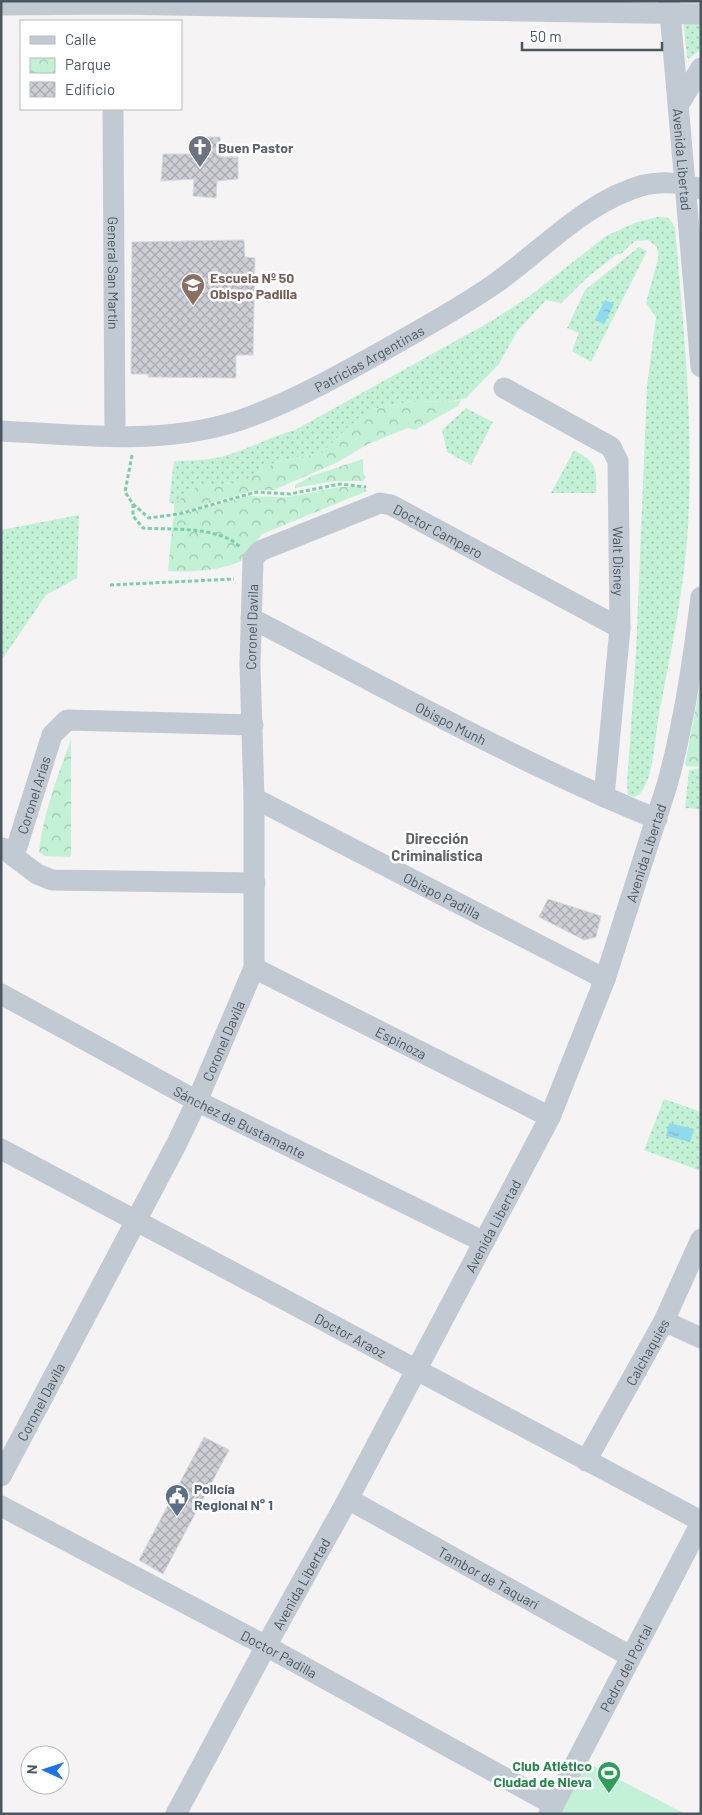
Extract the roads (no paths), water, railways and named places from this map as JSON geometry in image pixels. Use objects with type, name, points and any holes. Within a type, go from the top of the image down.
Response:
[{"type":"street","points":[[1,5],[113,9],[670,7],[701,14]]},
{"type":"street","name":"Avenida Libertad","points":[[670,7],[701,367]]},
{"type":"street","points":[[678,104],[701,68]]},
{"type":"street","name":"General San Martín","points":[[114,110],[115,436]]},
{"type":"street","name":"Patricias Argentinas","points":[[1,431],[139,438],[169,436],[214,428],[248,418],[347,371],[469,302],[583,215],[601,205],[644,185],[678,183],[701,189]]},
{"type":"street","name":"Walt Disney","points":[[504,388],[611,447],[618,461],[620,628],[604,797]]},
{"type":"street","name":"Doctor Campero","points":[[253,568],[260,551],[380,503],[391,505],[620,628]]},
{"type":"street","name":"Coronel Davila","points":[[1,1476],[136,1221],[197,1101],[254,968],[251,618],[253,568]]},
{"type":"street","name":"Avenida Libertad","points":[[176,1814],[266,1646],[348,1499],[550,1116],[605,979],[657,819],[674,757],[694,650],[701,596]]},
{"type":"street","name":"Obispo Munh","points":[[251,618],[604,797],[657,819]]},
{"type":"street","name":"Coronel Arias","points":[[7,851],[52,735],[66,720],[253,726]]},
{"type":"street","name":"Obispo Padilla","points":[[254,798],[605,979]]},
{"type":"street","points":[[7,851],[37,874],[52,880],[254,883]]},
{"type":"street","name":"Espinoza","points":[[254,968],[550,1116]]},
{"type":"street","name":"Sánchez de Bustamante","points":[[1,994],[197,1101],[484,1242]]},
{"type":"street","name":"Doctor Araoz","points":[[1,1149],[701,1522]]},
{"type":"street","name":"Calchaquies","points":[[586,1461],[664,1321],[701,1239]]},
{"type":"street","points":[[664,1321],[701,1338]]},
{"type":"street","name":"Tambor de Taquarí","points":[[348,1499],[630,1656]]},
{"type":"street","name":"Doctor Padilla","points":[[1,1506],[266,1646],[552,1809]]},
{"type":"street","name":"Pedro del Portal","points":[[552,1809],[701,1522]]},
{"type":"water","points":[[605,300],[614,304],[604,324],[595,320]]},
{"type":"water","points":[[669,1123],[694,1129],[690,1142],[666,1136]]},
{"type":"place","name":"Buen Pastor","points":[[200,168]]},
{"type":"place","name":"Escuela Nº 50 Obispo Padilla","points":[[193,306]]},
{"type":"place","name":"Policía Regional N° 1","points":[[177,1517]]},
{"type":"place","name":"Club Atlético Ciudad de Nieva","points":[[609,1794]]},
{"type":"district","name":"Dirección Criminalística","points":[[437,846]]}]
